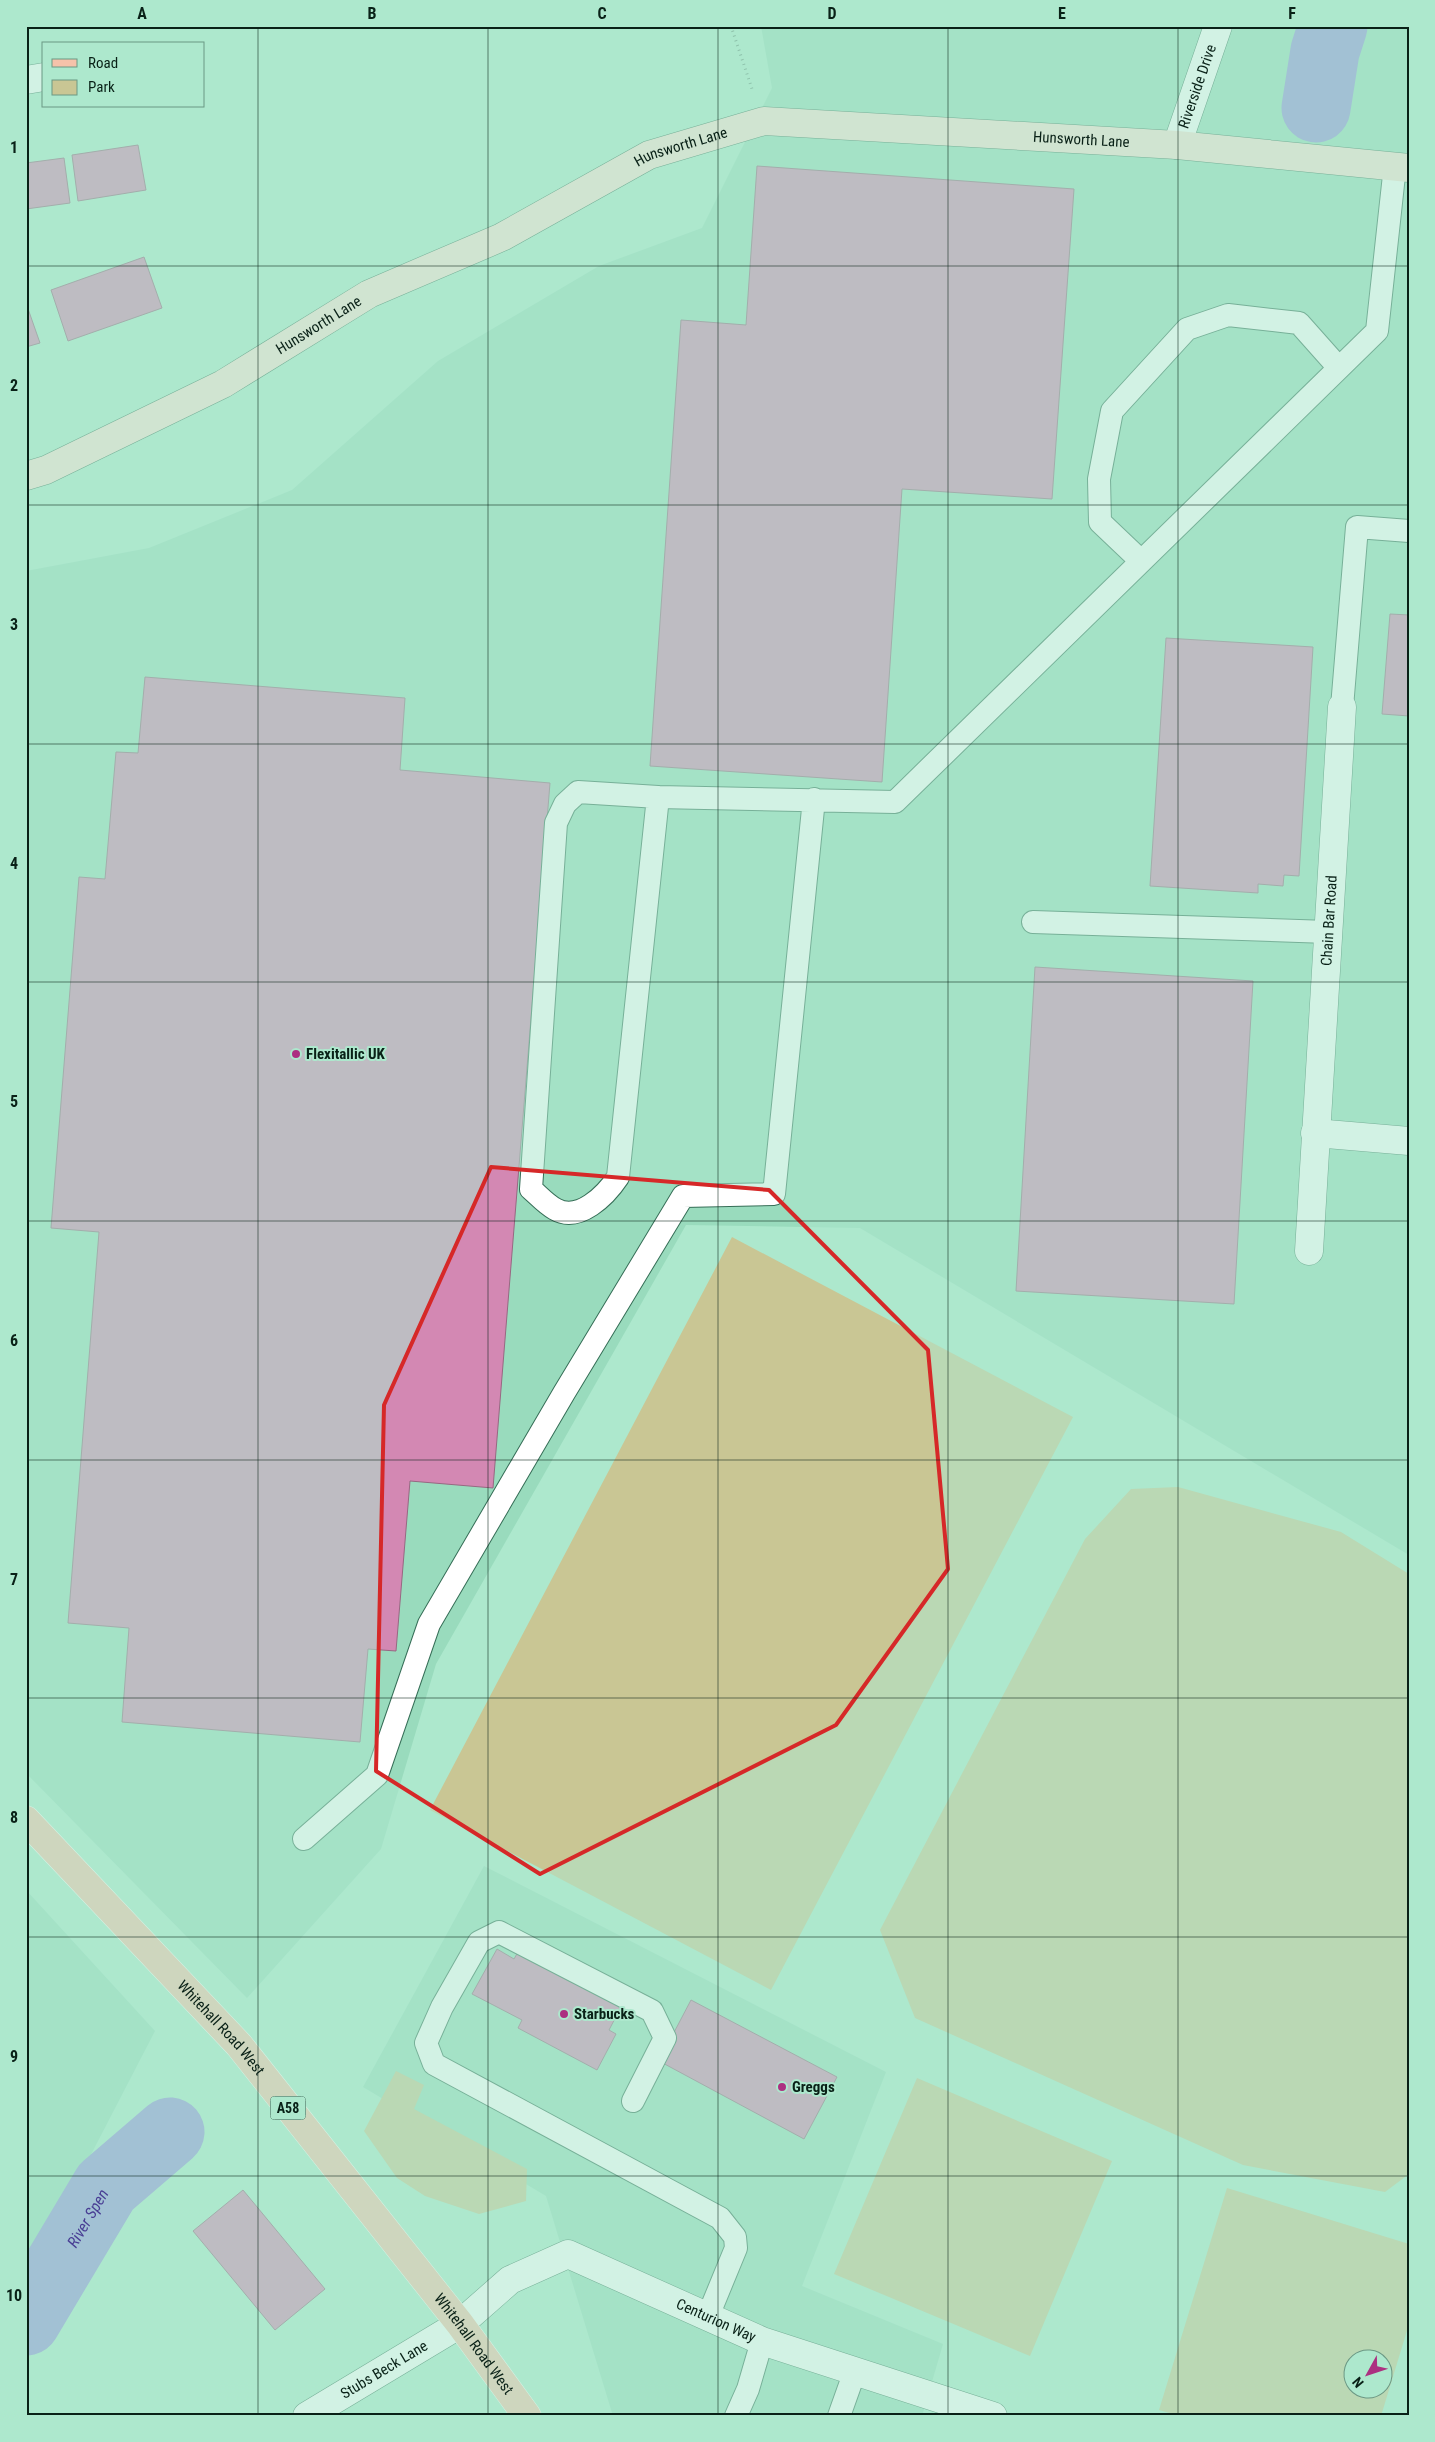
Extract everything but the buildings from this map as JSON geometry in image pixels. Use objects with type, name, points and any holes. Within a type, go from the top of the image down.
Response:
[{"type":"main road","name":"Hunsworth Lane","points":[[26,476],[46,470],[223,384],[369,294],[502,238],[649,155],[764,121],[1177,146],[1402,167]]},
{"type":"main road","name":"Whitehall Road West","points":[[26,1820],[239,2045],[460,2324],[527,2416]]},
{"type":"street","name":"Riverside Drive","points":[[1177,146],[1218,26]]},
{"type":"street","points":[[26,80],[42,77]]},
{"type":"street","name":"Chain Bar Road","points":[[1309,1251],[1342,707]]},
{"type":"street","points":[[1315,1133],[1409,1141]]},
{"type":"street","name":"Centurion Way","points":[[460,2324],[510,2280],[568,2254],[762,2341],[993,2416]]},
{"type":"street","name":"Stubs Beck Lane","points":[[307,2416],[460,2324]]},
{"type":"lane","points":[[658,797],[618,1177],[607,1194],[590,1207],[575,1212],[556,1210],[531,1189],[556,824],[564,804],[578,792],[658,797],[894,802],[1377,331],[1402,167]]},
{"type":"lane","points":[[1141,561],[1100,522],[1099,479],[1112,411],[1187,329],[1228,315],[1298,323],[1339,368]]},
{"type":"lane","points":[[1342,707],[1356,527],[1409,531]]},
{"type":"lane","points":[[304,1838],[378,1775],[429,1624],[569,1384],[683,1196],[774,1194],[814,799]]},
{"type":"lane","points":[[1033,922],[1328,932]]},
{"type":"lane","points":[[633,2101],[665,2038],[652,2011],[498,1932],[479,1942],[442,2007],[426,2042],[434,2064],[720,2218],[735,2237],[736,2248],[708,2316]]},
{"type":"lane","points":[[736,2416],[748,2389],[762,2341]]},
{"type":"lane","points":[[839,2416],[855,2371]]},
{"type":"path","points":[[731,26],[764,121]]},
{"type":"highlighted area","points":[[491,1167],[769,1190],[928,1350],[948,1569],[836,1725],[540,1874],[376,1771],[384,1405]]},
{"type":"shaded area","points":[[761,26],[1409,26],[1409,1555],[860,1228],[686,1225],[436,1664],[381,1849],[247,1998],[26,1773],[26,571],[149,548],[292,490],[438,361],[599,266],[702,228],[772,88]]},
{"type":"shaded area","points":[[484,1866],[886,2072],[802,2286],[943,2344],[922,2416],[613,2416],[546,2196],[363,2087]]},
{"type":"shaded area","points":[[26,1890],[155,2031],[26,2280]]},
{"type":"green space","points":[[732,1237],[1073,1417],[771,1990],[430,1810]]},
{"type":"green space","points":[[1178,1487],[1341,1532],[1409,1574],[1409,2174],[1385,2192],[1243,2165],[915,2018],[880,1930],[1085,1539],[1131,1489]]},
{"type":"green space","points":[[396,2071],[424,2085],[414,2109],[527,2169],[526,2201],[479,2214],[425,2196],[397,2178],[364,2131]]},
{"type":"green space","points":[[917,2078],[1112,2161],[1030,2356],[834,2274]]},
{"type":"green space","points":[[1227,2188],[1409,2244],[1409,2324],[1392,2380],[1392,2350],[1342,2350],[1342,2400],[1386,2400],[1381,2416],[1180,2416],[1159,2410]]},
{"type":"waterway","name":"River Spen","points":[[1316,108],[1325,51],[1333,26]]},
{"type":"waterway","name":"River Spen","points":[[26,2321],[106,2187],[170,2132]]},
{"type":"place","name":"Flexitallic UK","points":[[296,1054]]},
{"type":"place","name":"Starbucks","points":[[564,2014]]},
{"type":"place","name":"Greggs","points":[[782,2087]]}]
